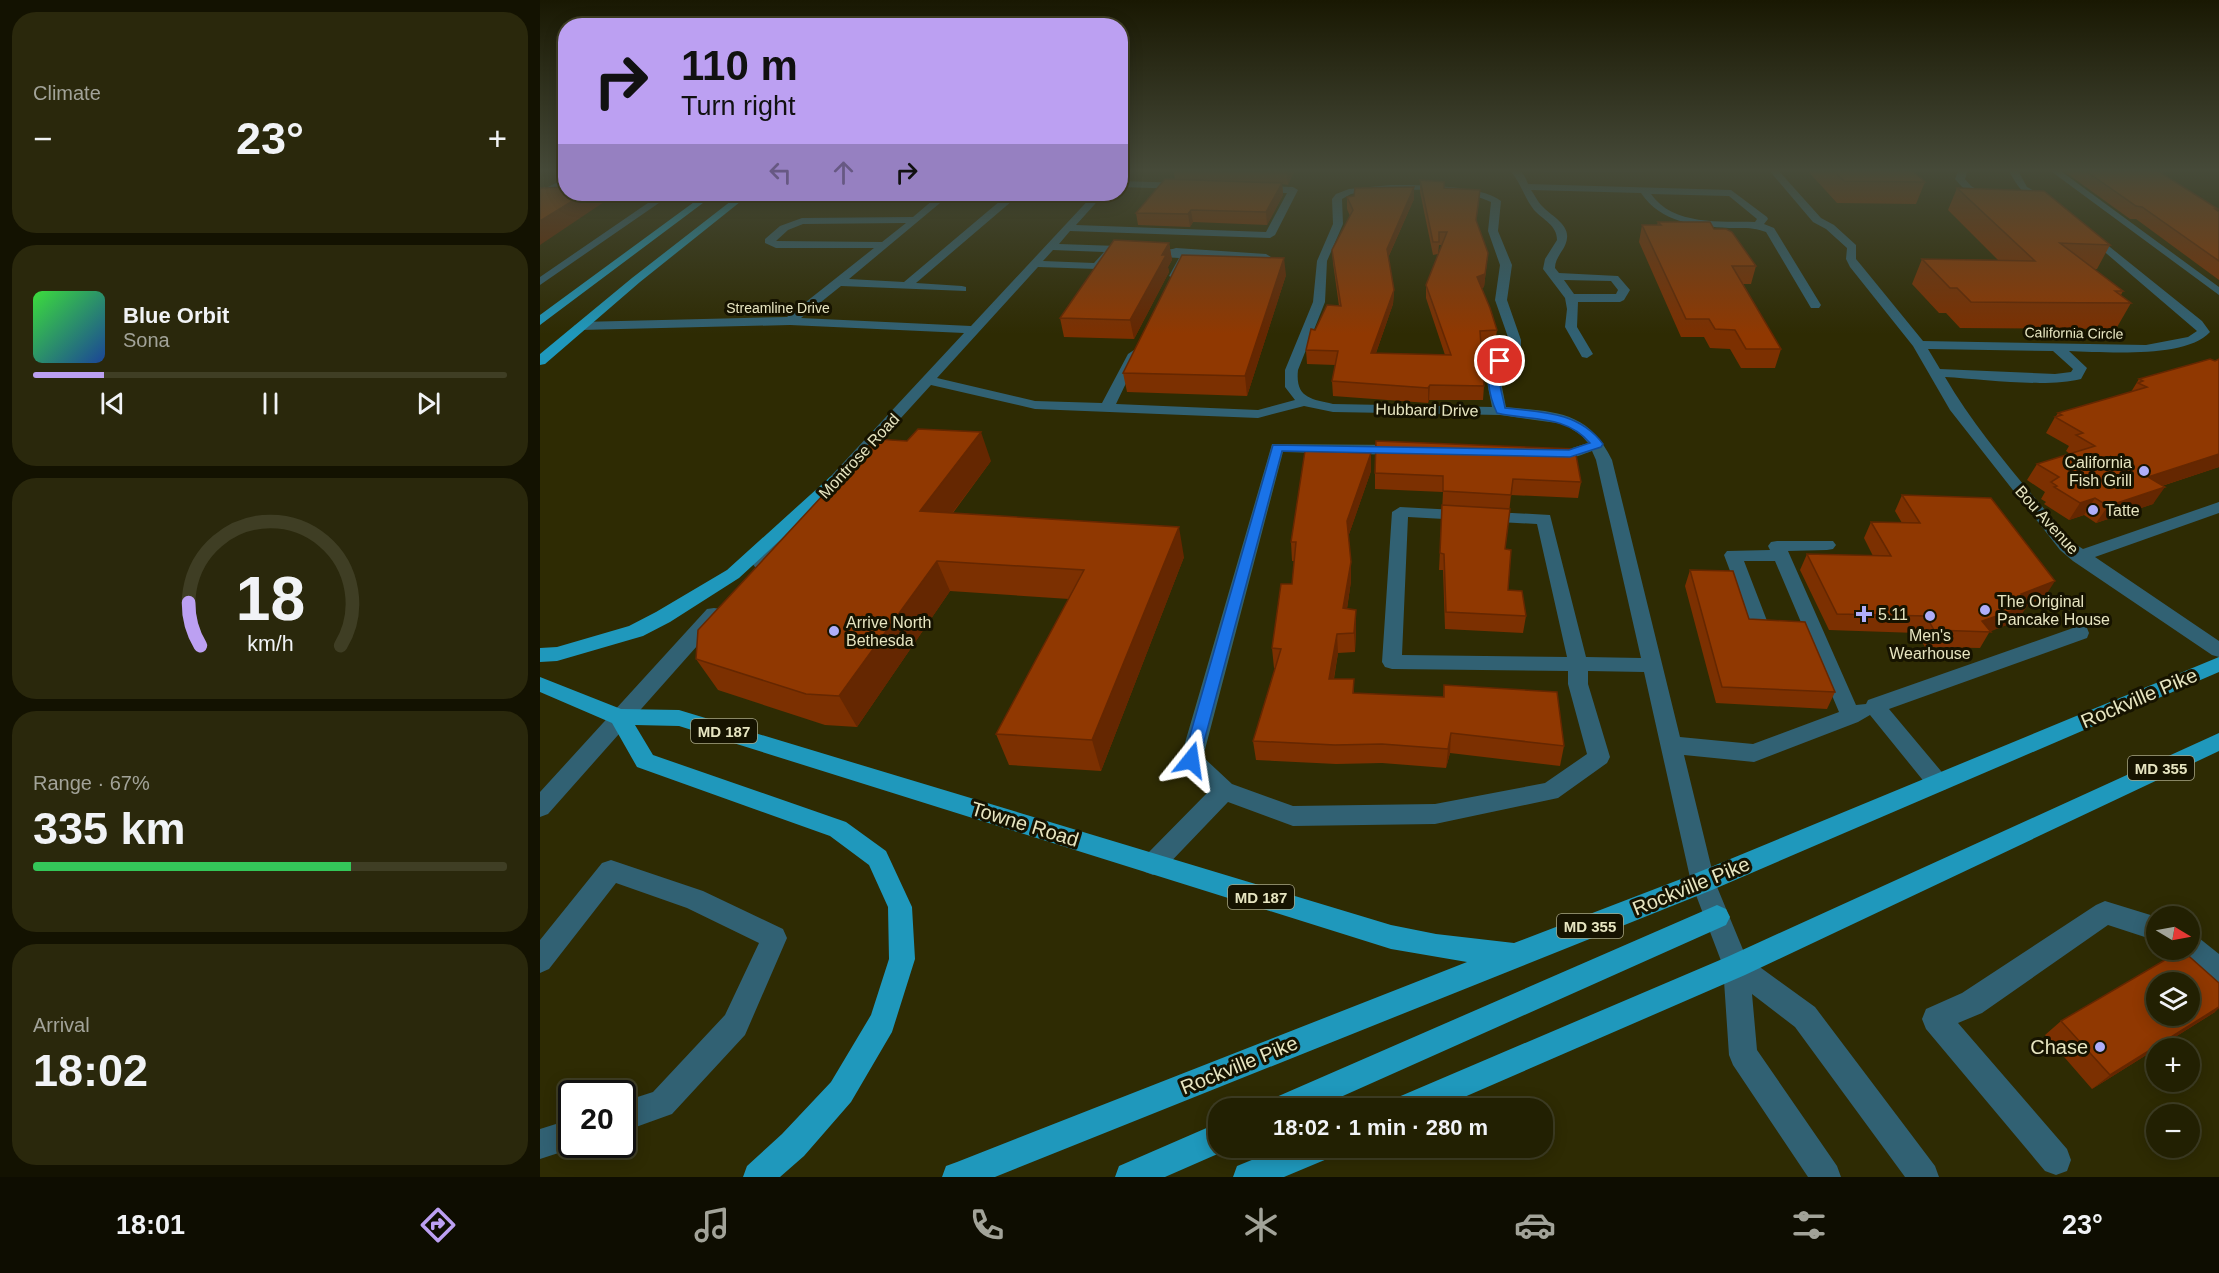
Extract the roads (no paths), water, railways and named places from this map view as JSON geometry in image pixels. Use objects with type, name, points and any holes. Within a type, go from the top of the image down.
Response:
[{"type":"main road","points":[[540,321],[670,224]]},
{"type":"main road","points":[[540,361],[708,224]]},
{"type":"main road","points":[[540,655],[557,654],[636,631],[663,617],[733,574],[836,480]]},
{"type":"main road","name":"Rockville Pike","points":[[957,1177],[1703,882],[2219,664]]},
{"type":"main road","name":"Towne Road","points":[[540,684],[618,717],[679,718],[1391,937],[1436,946],[1515,955]]},
{"type":"main road","points":[[618,717],[645,761],[838,829],[878,858],[900,907],[902,959],[882,1022],[841,1092],[793,1146],[758,1177]]},
{"type":"main road","name":"MD 355","points":[[1429,1098],[1736,966],[2219,741]]},
{"type":"main road","points":[[1307,1098],[1717,917]]},
{"type":"main road","points":[[1130,1177],[1208,1142]]},
{"type":"main road","points":[[1248,1177],[1292,1158]]},
{"type":"main road","points":[[1259,1177],[1295,1158]]},
{"type":"street","points":[[540,282],[624,224]]},
{"type":"street","points":[[794,224],[784,228],[769,242],[776,245],[884,245]]},
{"type":"street","points":[[790,321],[911,224]]},
{"type":"street","points":[[906,286],[979,224]]},
{"type":"street","name":"Montrose Road","points":[[540,807],[618,717],[1072,224]]},
{"type":"street","points":[[1068,228],[1270,235],[1276,224]]},
{"type":"street","points":[[1305,402],[1292,389],[1290,379],[1297,354],[1320,301],[1321,263],[1337,224]]},
{"type":"street","points":[[1494,224],[1493,231],[1506,265],[1501,300],[1515,340],[1515,349],[1512,354],[1500,361],[1494,368],[1500,411]]},
{"type":"street","points":[[1553,224],[1560,231],[1562,240],[1549,262],[1549,269],[1571,298],[1573,309],[1571,327],[1587,354]]},
{"type":"street","points":[[1743,224],[1758,225],[1770,230],[1815,305]]},
{"type":"street","points":[[1823,224],[1852,247],[1851,260],[1919,345]]},
{"type":"street","points":[[2126,224],[2219,292]]},
{"type":"street","name":"California Circle","points":[[1919,345],[2146,349],[2192,340],[2204,332],[2198,324],[2080,226]]},
{"type":"street","points":[[1050,247],[1266,257],[1261,272]]},
{"type":"street","points":[[1034,264],[1097,266],[1108,254],[1133,251],[1186,255],[1217,262],[1265,260]]},
{"type":"street","points":[[1170,285],[1186,255]]},
{"type":"street","points":[[1556,276],[1614,278],[1624,290],[1620,298],[1571,298]]},
{"type":"street","points":[[838,282],[962,289]]},
{"type":"street","name":"Streamline Drive","points":[[580,326],[790,321],[974,330]]},
{"type":"street","name":"Bou Avenue","points":[[1919,345],[1955,407],[2066,546],[2219,650]]},
{"type":"street","points":[[1107,408],[1138,346]]},
{"type":"street","points":[[1936,374],[2055,378],[2076,376],[2080,368],[2057,348]]},
{"type":"street","name":"Hubbard Drive","points":[[928,380],[1035,405],[1258,414],[1305,402],[1333,408],[1500,411],[1549,416],[1569,421],[1586,432],[1597,444],[1604,460],[1703,882],[1736,966],[1743,1055],[1827,1177]]},
{"type":"street","points":[[1535,453],[1570,454],[1597,444]]},
{"type":"street","points":[[1418,450],[1277,447],[1191,760],[1224,791],[1293,816],[1435,814],[1550,791],[1599,757],[1578,684],[1578,664],[1544,519],[1400,512],[1392,662],[1578,664],[1652,665]]},
{"type":"street","points":[[2079,557],[2219,507]]},
{"type":"street","points":[[1827,545],[1777,546],[1851,716]]},
{"type":"street","points":[[1760,626],[1733,555],[1781,556]]},
{"type":"street","points":[[1671,744],[1754,753],[1875,706],[2080,633]]},
{"type":"street","points":[[1875,706],[1938,783]]},
{"type":"street","points":[[1153,864],[1224,791]]},
{"type":"street","points":[[540,960],[611,871],[694,899],[774,938],[735,1025],[662,1104],[636,1112]]},
{"type":"street","points":[[2056,1160],[1936,1020],[1972,1003],[2104,914],[2146,925]]},
{"type":"street","points":[[2200,955],[2219,971]]},
{"type":"street","points":[[1736,966],[1805,1017],[1924,1177]]},
{"type":"street","points":[[540,1144],[558,1138]]},
{"type":"place","name":"California Fish Grill","points":[[2144,471]]},
{"type":"place","name":"Tatte","points":[[2093,510]]},
{"type":"place","name":"The Original Pancake House","points":[[1985,610]]},
{"type":"place","name":"5.11","points":[[1864,614]]},
{"type":"place","name":"Men's Wearhouse","points":[[1930,616]]},
{"type":"place","name":"Arrive North Bethesda","points":[[834,631]]},
{"type":"place","name":"Chase","points":[[2100,1047]]}]
